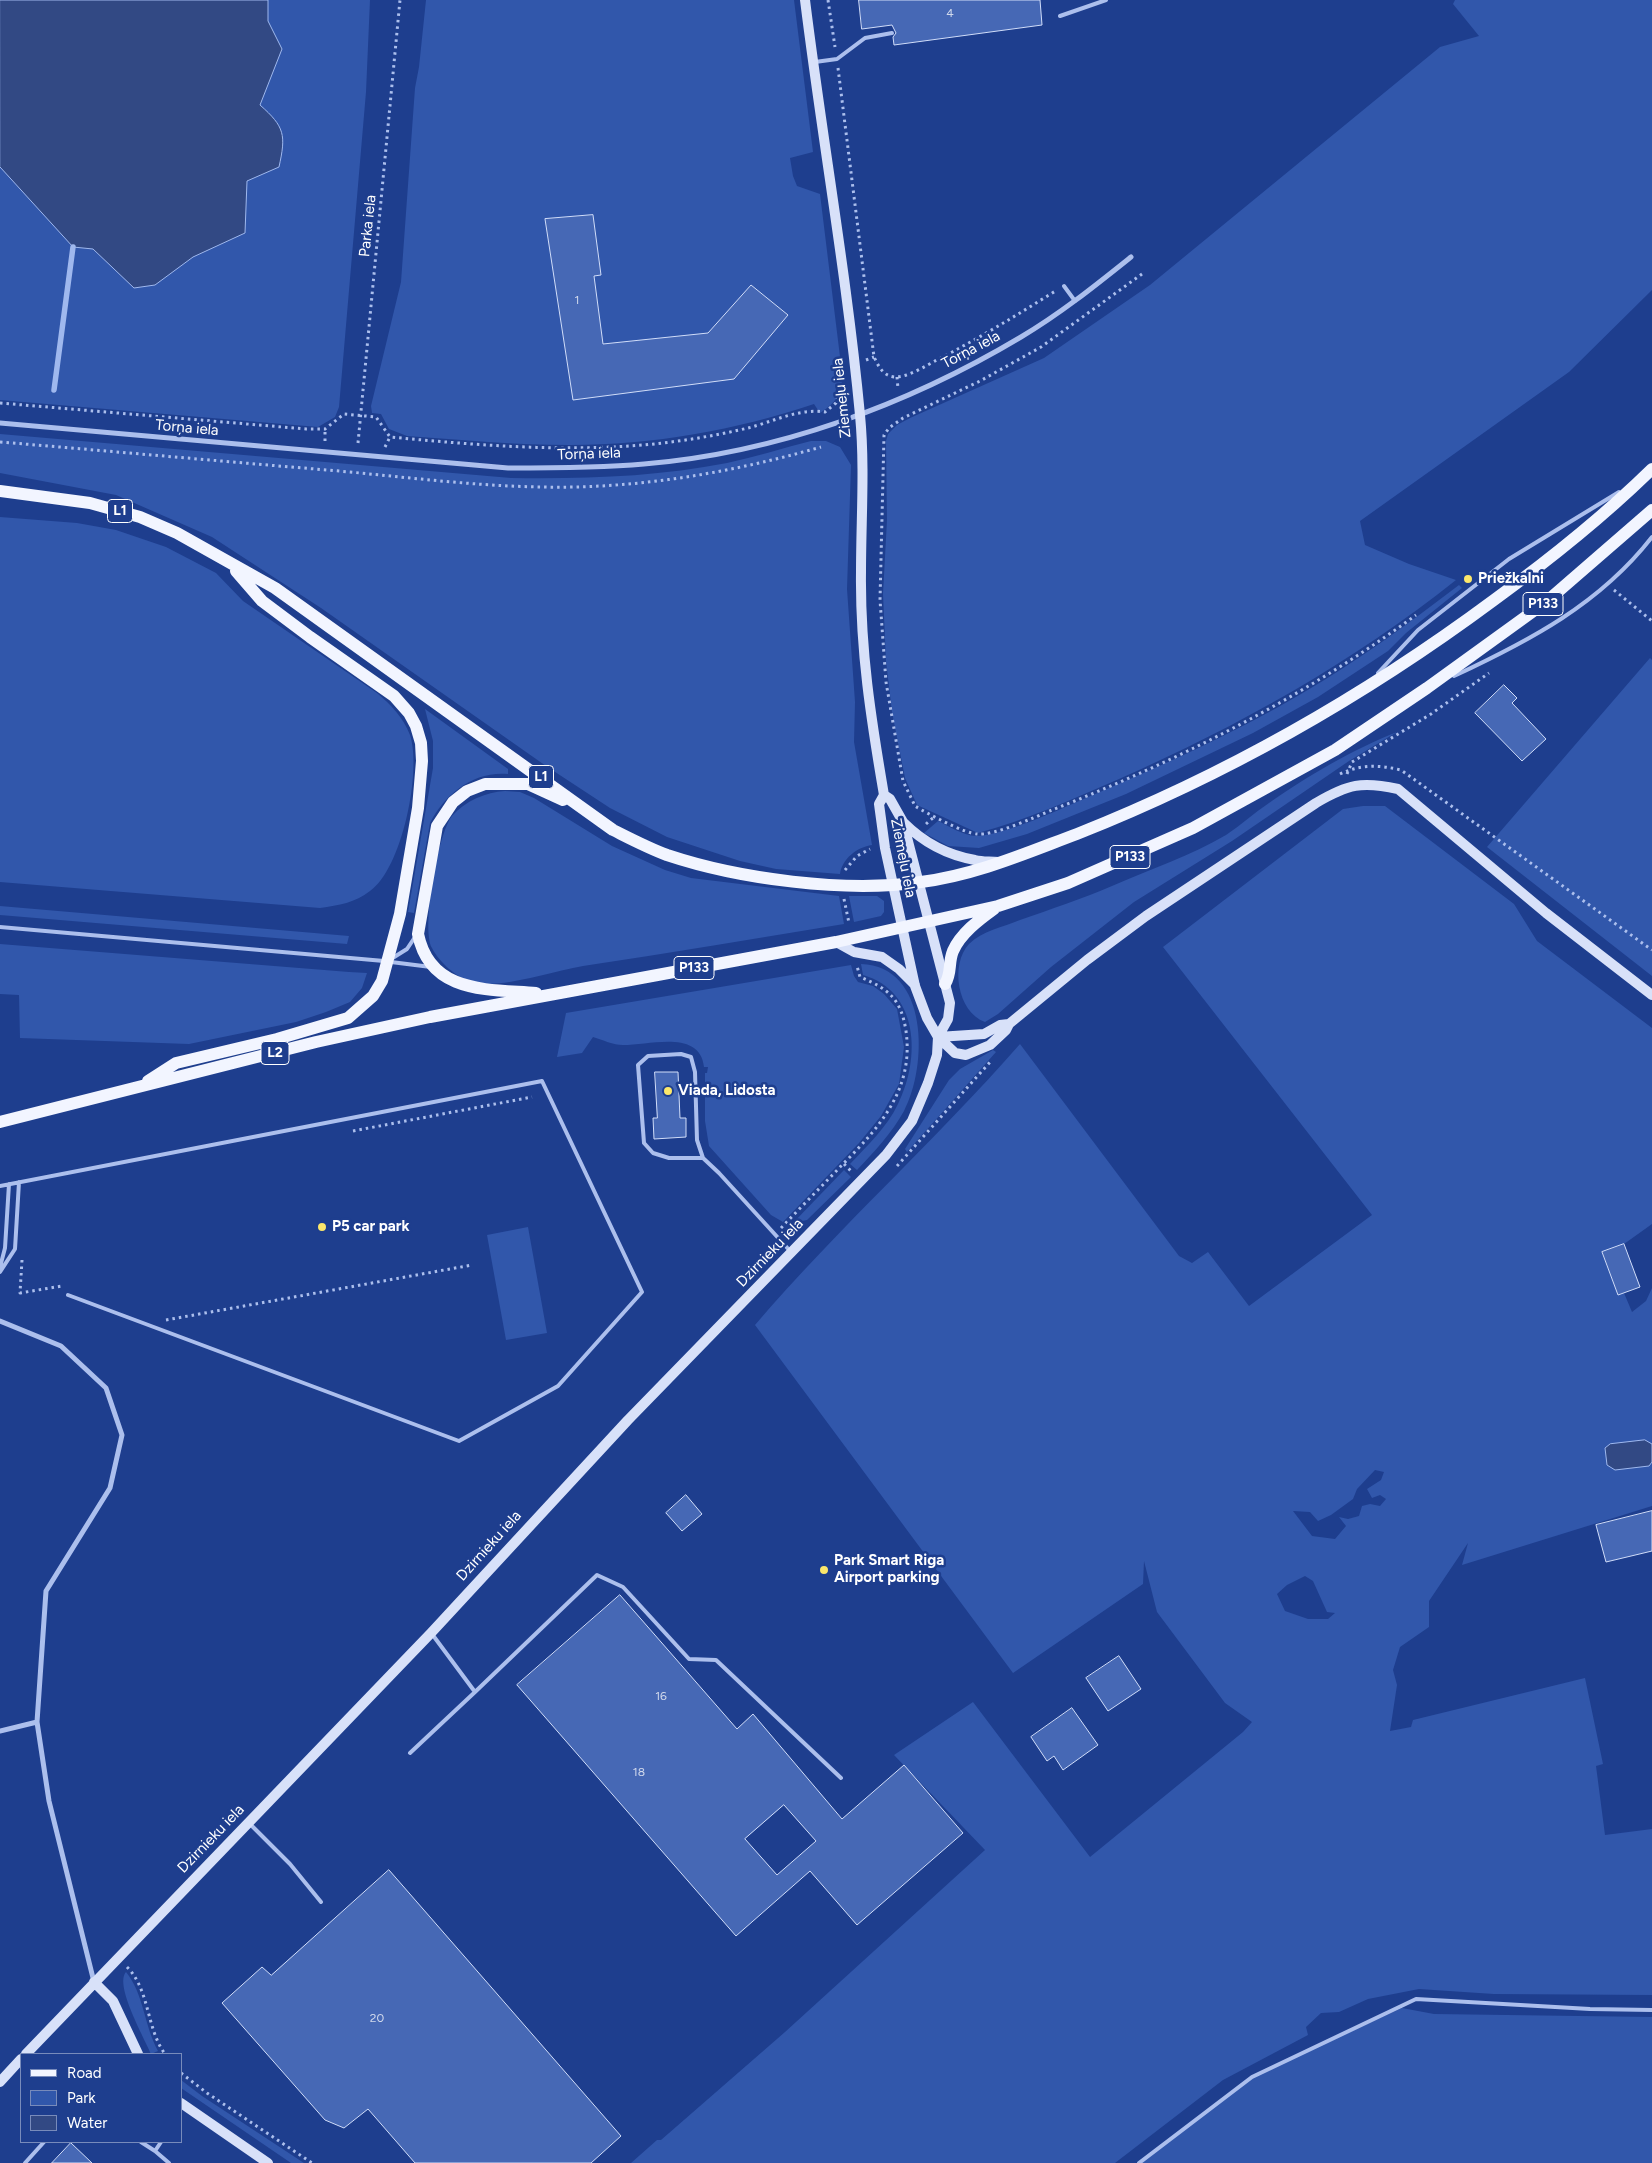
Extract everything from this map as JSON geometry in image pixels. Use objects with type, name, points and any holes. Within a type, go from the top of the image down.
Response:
[{"type":"main road","name":"P133","points":[[919,883],[974,871],[1000,863],[1164,798],[1320,716],[1402,667],[1525,578],[1649,472]]},
{"type":"main road","name":"L1","points":[[0,491],[90,503],[140,517],[177,533],[276,588],[613,830],[663,854],[702,866],[783,880],[844,885],[919,883]]},
{"type":"main road","name":"P133","points":[[418,934],[420,946],[433,967],[455,983],[478,990],[553,994],[902,928],[998,906],[1068,883],[1194,828],[1335,750],[1427,688],[1546,602],[1652,510]]},
{"type":"main road","points":[[139,1087],[176,1063],[277,1039],[348,1018],[373,996],[382,981],[400,914],[418,808],[422,761],[421,743],[416,726],[394,696],[262,601],[230,564]]},
{"type":"main road","points":[[418,934],[437,826],[453,802],[467,791],[485,784],[528,784],[586,810]]},
{"type":"main road","points":[[945,984],[950,976],[953,952],[958,943],[976,922],[998,906]]},
{"type":"main road","name":"L2","points":[[0,1122],[354,1034],[553,994]]},
{"type":"street","name":"Ziemeļu iela","points":[[805,0],[860,415],[863,498],[860,572],[863,645],[868,704],[884,795],[879,804],[880,814],[902,928]]},
{"type":"street","name":"Torņa iela","points":[[0,423],[508,468],[645,464],[718,454],[766,444],[860,415],[956,373],[1022,337],[1076,301],[1131,258]]},
{"type":"street","points":[[902,928],[915,986],[926,1018],[938,1037],[955,1052],[966,1055],[990,1045],[1006,1030],[1009,1024],[1087,960],[1146,916],[1316,803],[1342,788],[1358,784],[1377,784],[1398,789],[1546,913],[1652,996]]},
{"type":"street","name":"Ziemeļu iela","points":[[884,795],[890,799],[903,822],[919,883]]},
{"type":"street","points":[[903,822],[925,842],[942,851],[968,859],[1000,863]]},
{"type":"street","name":"Dzirnieku iela","points":[[27,2053],[431,1633],[628,1420],[886,1155],[912,1122],[937,1055],[938,1037],[948,1019],[950,1003],[919,883]]},
{"type":"street","points":[[836,942],[854,952],[882,957],[899,969],[915,986]]},
{"type":"street","points":[[938,1037],[984,1034],[1000,1025],[1009,1024]]},
{"type":"street","points":[[0,1322],[60,1346],[106,1388],[122,1435],[110,1488],[46,1590],[37,1722],[49,1801],[94,1982],[113,2001],[138,2053]]},
{"type":"street","points":[[0,1732],[37,1722]]},
{"type":"street","points":[[0,2082],[20,2060]]},
{"type":"street","points":[[183,2108],[268,2163]]},
{"type":"lane","points":[[1060,16],[1106,0]]},
{"type":"lane","points":[[813,62],[837,59],[865,38],[892,33]]},
{"type":"lane","points":[[1064,286],[1076,301]]},
{"type":"lane","points":[[1362,690],[1418,630],[1509,559],[1649,472]]},
{"type":"lane","points":[[1427,688],[1495,656],[1561,620],[1608,584],[1637,556],[1652,537]]},
{"type":"lane","name":"P133","points":[[0,927],[433,967]]},
{"type":"lane","points":[[387,962],[407,949],[418,934]]},
{"type":"lane","points":[[703,1158],[669,1158],[653,1153],[644,1143],[638,1065],[648,1056],[680,1054],[691,1057],[694,1072],[697,1140],[703,1158],[720,1173],[791,1252]]},
{"type":"lane","points":[[0,1186],[542,1081],[642,1292],[558,1386],[459,1441],[68,1294]]},
{"type":"lane","points":[[0,1272],[15,1249],[19,1182]]},
{"type":"lane","points":[[0,1267],[5,1248],[9,1184]]},
{"type":"lane","points":[[410,1753],[598,1575],[623,1587],[689,1659],[716,1660],[841,1778]]},
{"type":"lane","points":[[431,1633],[475,1692]]},
{"type":"lane","points":[[248,1822],[290,1864],[322,1902]]},
{"type":"lane","points":[[1139,2163],[1252,2078],[1416,1999],[1590,2010],[1652,2010]]},
{"type":"lane","points":[[25,2163],[43,2143]]},
{"type":"lane","points":[[143,2143],[169,2163]]},
{"type":"lane","points":[[155,2151],[161,2143]]},
{"type":"path","name":"Parka iela","points":[[357,454],[400,0]]},
{"type":"path","points":[[828,0],[873,348],[880,369],[887,375],[897,377],[916,371],[981,337],[1064,286]]},
{"type":"path","points":[[1142,274],[1041,347],[980,381],[903,418],[889,428],[884,435],[880,600],[886,682],[903,780],[915,806],[974,834],[986,833],[1028,819],[1151,768],[1270,709],[1371,647],[1418,614]]},
{"type":"path","points":[[0,403],[306,429],[325,429],[344,414],[360,415],[376,417],[390,437],[553,449],[644,445],[747,428],[812,410],[825,412],[836,403],[842,386],[840,378]]},
{"type":"path","points":[[1613,589],[1652,621]]},
{"type":"path","points":[[1342,788],[1352,762],[1431,714],[1495,670]]},
{"type":"path","points":[[1336,776],[1349,769],[1379,765],[1401,770],[1652,950]]},
{"type":"path","points":[[845,873],[845,869],[857,856],[870,850]]},
{"type":"path","points":[[844,896],[849,923]]},
{"type":"path","points":[[775,1234],[876,1131],[891,1108],[904,1081],[907,1052],[904,1018],[899,1005],[881,986],[860,977],[856,963]]},
{"type":"path","points":[[893,1171],[997,1054]]},
{"type":"path","points":[[844,1164],[861,1181]]},
{"type":"path","points":[[171,1323],[162,1320],[472,1265]]},
{"type":"path","points":[[40,1290],[67,1285]]},
{"type":"path","points":[[132,1973],[139,1981],[154,2033],[164,2053]]},
{"type":"path","points":[[182,2074],[206,2093],[312,2163]]},
{"type":"green space","points":[[0,0],[370,0],[366,92],[339,407],[335,417],[318,427],[0,400]]},
{"type":"green space","points":[[426,0],[794,0],[813,152],[790,158],[797,186],[820,194],[842,373],[840,392],[834,401],[820,413],[814,404],[755,421],[694,434],[632,442],[570,445],[407,436],[389,429],[381,414],[372,413],[371,406],[401,282],[415,88]]},
{"type":"green space","points":[[1455,0],[1652,0],[1652,290],[1569,372],[1360,521],[1365,545],[1409,564],[1456,580],[1417,610],[1336,665],[1208,737],[1119,779],[1032,815],[978,833],[917,805],[905,778],[892,712],[886,661],[883,594],[887,520],[886,441],[888,434],[897,425],[910,418],[1044,358],[1150,285],[1440,47],[1479,36],[1453,4]]},
{"type":"green space","points":[[0,434],[511,478],[592,477],[700,468],[748,458],[811,441],[826,441],[840,447],[851,465],[847,589],[855,702],[854,742],[872,845],[861,848],[851,855],[844,863],[840,874],[776,869],[740,861],[667,837],[610,808],[546,766],[321,608],[212,537],[116,495],[0,473]]},
{"type":"green space","points":[[0,517],[77,523],[116,530],[166,547],[216,573],[243,601],[377,693],[387,702],[400,717],[410,735],[413,751],[411,794],[407,818],[400,841],[381,879],[370,891],[353,901],[320,908],[0,882]]},
{"type":"green space","points":[[1459,585],[1462,588],[1406,633],[1388,651],[1318,697],[1253,733],[1126,794],[1027,834],[979,848],[948,846],[924,833],[938,821],[971,836],[1001,832],[1047,815],[1168,762],[1249,723],[1321,682],[1382,642]]},
{"type":"green space","points":[[1650,658],[1652,660],[1652,976],[1487,847]]},
{"type":"green space","points":[[425,709],[508,769],[508,774],[483,776],[462,786],[436,812],[430,823],[414,913],[408,912],[433,768],[433,741]]},
{"type":"green space","points":[[1397,732],[1349,761],[1232,841],[1134,902],[1051,967],[998,1014],[985,1022],[975,1017],[968,1008],[959,987],[960,963],[963,953],[969,944],[980,936],[1089,895],[1199,849],[1226,835],[1263,807],[1315,773],[1364,746]]},
{"type":"green space","points":[[505,791],[520,792],[534,798],[612,846],[665,870],[691,878],[839,896],[844,924],[583,966],[511,982],[483,984],[471,982],[448,968],[432,948],[429,937],[429,921],[433,881],[441,841],[452,816],[476,798]]},
{"type":"green space","points":[[1363,806],[1385,806],[1514,904],[1537,941],[1652,1028],[1652,1224],[1624,1244],[1602,1253],[1618,1295],[1624,1293],[1632,1312],[1646,1301],[1652,1288],[1652,1506],[1462,1565],[1468,1543],[1429,1601],[1429,1627],[1400,1647],[1393,1670],[1397,1685],[1390,1731],[1411,1727],[1413,1720],[1585,1678],[1603,1764],[1596,1766],[1605,1835],[1652,1829],[1652,1995],[1494,1994],[1419,1989],[1368,1999],[1339,2012],[1321,2013],[1306,2027],[1308,2035],[1223,2080],[1115,2163],[631,2163],[657,2140],[661,2140],[785,2032],[985,1850],[894,1755],[973,1702],[1090,1857],[1243,1732],[1252,1722],[1225,1703],[1157,1612],[1144,1561],[1143,1584],[1013,1673],[755,1325],[820,1253],[955,1115],[1020,1044],[1179,1256],[1192,1263],[1208,1252],[1249,1306],[1372,1215],[1163,947],[1343,809]],"holes":[[[1375,1470],[1384,1472],[1381,1480],[1367,1489],[1372,1498],[1380,1495],[1386,1499],[1380,1506],[1370,1504],[1362,1506],[1359,1516],[1348,1519],[1339,1517],[1346,1526],[1335,1539],[1312,1536],[1293,1511],[1310,1512],[1318,1521],[1331,1515],[1353,1499],[1357,1489]],[[1305,1576],[1313,1581],[1327,1612],[1335,1613],[1328,1619],[1308,1619],[1285,1611],[1277,1594],[1287,1585]]]},
{"type":"green space","points":[[849,896],[877,896],[884,901],[884,912],[881,916],[854,922]]},
{"type":"green space","points":[[0,906],[349,936],[347,944],[0,915]]},
{"type":"green space","points":[[0,944],[367,973],[362,988],[350,1002],[326,1012],[296,1022],[189,1044],[20,1038],[19,995],[0,994]]},
{"type":"green space","points":[[861,964],[883,969],[900,981],[911,1000],[917,1021],[919,1045],[917,1069],[912,1092],[904,1111],[888,1135],[857,1170],[850,1164],[883,1128],[898,1104],[910,1067],[912,1047],[910,1028],[905,1011],[895,995],[882,983],[863,975]]},
{"type":"green space","points":[[851,965],[858,982],[873,986],[884,994],[897,1009],[904,1047],[899,1084],[881,1116],[859,1143],[783,1222],[771,1215],[709,1146],[705,1121],[705,1073],[707,1073],[708,1067],[704,1067],[700,1055],[693,1048],[684,1043],[672,1042],[619,1045],[593,1037],[582,1053],[557,1057],[566,1013]]},
{"type":"green space","points":[[993,1050],[996,1052],[907,1152],[905,1149],[949,1080],[960,1069]]},
{"type":"green space","points":[[844,1170],[851,1177],[807,1220],[793,1223]]},
{"type":"green space","points":[[528,1227],[547,1333],[506,1340],[487,1235]]},
{"type":"green space","points":[[126,1972],[137,1990],[158,2051],[151,2053],[127,2000],[123,1979]]},
{"type":"green space","points":[[1402,2008],[1434,2014],[1652,2017],[1652,2163],[1139,2163],[1252,2077]]},
{"type":"green space","points":[[182,2081],[304,2163],[291,2163],[182,2089]]},
{"type":"water","points":[[0,0],[268,0],[268,21],[282,49],[260,105],[279,126],[283,139],[279,167],[247,181],[245,233],[193,257],[155,285],[134,288],[93,249],[73,247],[0,167]]},
{"type":"water","points":[[1645,1440],[1652,1444],[1652,1462],[1649,1466],[1615,1470],[1607,1465],[1605,1448],[1610,1444]]},
{"type":"building","points":[[859,0],[1040,0],[1042,25],[894,45],[893,37],[896,33],[892,25],[862,29]]},
{"type":"building","points":[[593,215],[601,275],[594,276],[603,344],[708,333],[751,285],[788,315],[734,379],[573,400],[545,219]]},
{"type":"building","points":[[1504,685],[1517,698],[1512,703],[1546,739],[1522,761],[1475,713]]},
{"type":"building","points":[[655,1072],[678,1072],[680,1118],[686,1118],[686,1137],[654,1139],[653,1118],[657,1118]]},
{"type":"building","points":[[1624,1244],[1640,1287],[1618,1295],[1602,1252]]},
{"type":"building","points":[[686,1495],[702,1514],[682,1531],[666,1513]]},
{"type":"building","points":[[1652,1511],[1652,1551],[1606,1562],[1596,1525]]},
{"type":"building","points":[[620,1595],[737,1729],[753,1714],[842,1819],[904,1765],[963,1833],[857,1925],[810,1871],[736,1936],[517,1685]],"holes":[[[784,1805],[816,1841],[777,1875],[745,1839]]]},
{"type":"building","points":[[1119,1656],[1141,1689],[1108,1711],[1086,1678]]},
{"type":"building","points":[[1072,1708],[1098,1745],[1063,1770],[1054,1756],[1047,1761],[1031,1737]]},
{"type":"building","points":[[389,1870],[621,2136],[591,2163],[415,2163],[368,2109],[344,2128],[325,2120],[222,2003],[262,1967],[271,1975]]},
{"type":"building","points":[[71,2143],[92,2163],[52,2163]]},
{"type":"waterway","points":[[54,390],[73,247]]},
{"type":"place","name":"Priežkalni","points":[[1468,579]]},
{"type":"place","name":"Viada, Lidosta","points":[[668,1091]]},
{"type":"place","name":"P5 car park","points":[[322,1227]]},
{"type":"place","name":"Park Smart Riga Airport parking","points":[[824,1570]]}]
